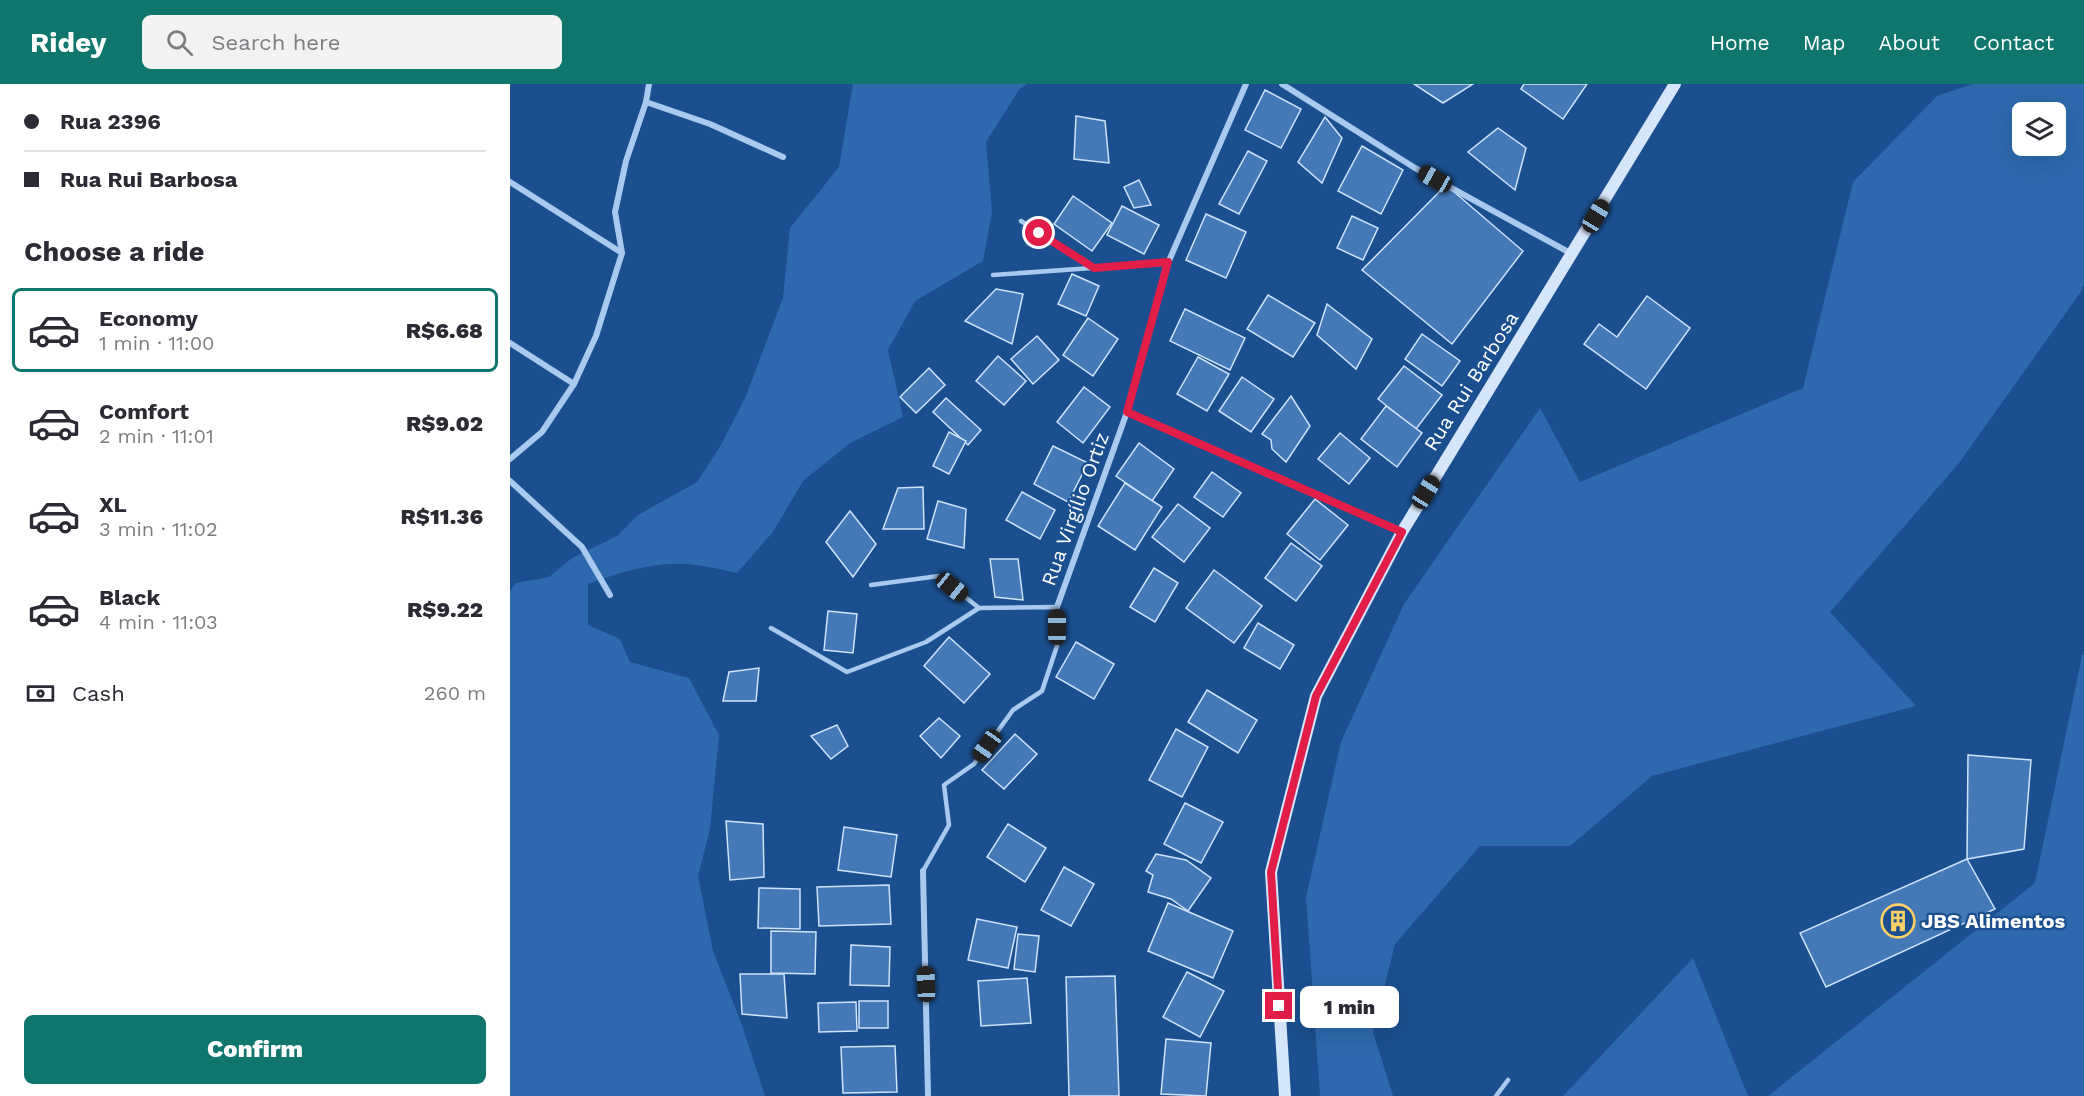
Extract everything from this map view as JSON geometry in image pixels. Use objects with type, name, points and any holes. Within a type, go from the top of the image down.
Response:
[{"type":"main road","name":"Rua Rui Barbosa","points":[[1284,1096],[1271,872],[1316,696],[1402,532],[1675,84]]},
{"type":"street","points":[[510,459],[542,432],[574,384],[596,336],[622,253],[615,212],[626,161],[646,102],[649,84]]},
{"type":"street","name":"Rua Virgílio Ortiz","points":[[1057,607],[1127,412],[1168,262],[1246,84]]},
{"type":"street","points":[[1282,84],[1415,168],[1573,254]]},
{"type":"street","points":[[646,102],[710,124],[783,157]]},
{"type":"street","points":[[510,182],[622,253]]},
{"type":"street","points":[[510,343],[574,384]]},
{"type":"street","points":[[1127,412],[1402,532]]},
{"type":"street","points":[[510,482],[582,547],[610,595]]},
{"type":"street","points":[[923,871],[928,1096]]},
{"type":"lane","points":[[1021,221],[1094,268]]},
{"type":"lane","points":[[993,275],[1168,262]]},
{"type":"lane","points":[[871,585],[939,576],[979,608]]},
{"type":"lane","points":[[771,628],[847,672],[926,642],[979,608],[1057,607],[1057,646],[1042,691],[1013,710],[974,764],[944,785],[949,825],[923,871]]},
{"type":"lane","points":[[1496,1096],[1508,1080]]},
{"type":"shaded area","points":[[853,84],[1027,84],[1019,90],[986,142],[992,212],[983,261],[915,301],[888,350],[903,417],[850,443],[803,481],[773,532],[737,573],[716,568],[667,564],[627,571],[588,584],[588,625],[620,639],[630,662],[689,678],[719,735],[710,829],[698,876],[713,951],[742,1025],[765,1096],[510,1096],[510,591],[516,583],[549,577],[572,558],[617,536],[638,515],[697,482],[721,445],[745,398],[783,298],[790,228],[839,167]]},
{"type":"shaded area","points":[[1973,84],[2084,84],[2084,285],[1959,463],[1830,612],[1916,706],[1652,776],[1570,846],[1480,846],[1395,944],[1373,1032],[1393,1096],[1320,1096],[1306,897],[1341,742],[1404,604],[1540,408],[1580,482],[1803,388],[1853,182],[1937,96]]},
{"type":"shaded area","points":[[2084,654],[2084,1096],[1768,1096],[2035,883]]},
{"type":"shaded area","points":[[1693,958],[1748,1096],[1563,1096]]},
{"type":"building","points":[[1414,84],[1473,84],[1443,103]]},
{"type":"building","points":[[1524,84],[1587,84],[1563,119],[1521,89]]},
{"type":"building","points":[[1265,90],[1301,109],[1281,148],[1245,130]]},
{"type":"building","points":[[1076,116],[1105,121],[1109,163],[1074,159]]},
{"type":"building","points":[[1325,117],[1342,138],[1322,183],[1298,162]]},
{"type":"building","points":[[1498,128],[1526,148],[1515,190],[1468,152]]},
{"type":"building","points":[[1362,146],[1403,170],[1381,214],[1338,191]]},
{"type":"building","points":[[1248,151],[1267,161],[1239,214],[1219,204]]},
{"type":"building","points":[[1139,180],[1151,205],[1134,208],[1124,187]]},
{"type":"building","points":[[1446,185],[1523,251],[1452,344],[1362,270]]},
{"type":"building","points":[[1073,196],[1112,223],[1092,251],[1054,224]]},
{"type":"building","points":[[1122,206],[1159,225],[1144,254],[1107,235]]},
{"type":"building","points":[[1206,214],[1246,232],[1226,278],[1186,260]]},
{"type":"building","points":[[1352,216],[1378,228],[1363,260],[1337,248]]},
{"type":"building","points":[[1072,274],[1099,286],[1086,316],[1058,304]]},
{"type":"building","points":[[996,289],[1023,294],[1012,344],[965,321]]},
{"type":"building","points":[[1268,295],[1315,323],[1293,357],[1247,329]]},
{"type":"building","points":[[1647,296],[1690,328],[1646,389],[1584,344],[1599,324],[1617,337]]},
{"type":"building","points":[[1327,304],[1372,339],[1356,369],[1317,335]]},
{"type":"building","points":[[1185,309],[1245,338],[1230,370],[1170,341]]},
{"type":"building","points":[[1088,318],[1118,339],[1093,376],[1063,355]]},
{"type":"building","points":[[1422,334],[1460,361],[1442,386],[1405,359]]},
{"type":"building","points":[[1037,336],[1059,360],[1033,384],[1011,359]]},
{"type":"building","points":[[998,356],[1026,381],[1004,405],[976,381]]},
{"type":"building","points":[[1198,357],[1229,374],[1207,411],[1177,394]]},
{"type":"building","points":[[1404,366],[1442,395],[1416,429],[1378,399]]},
{"type":"building","points":[[929,368],[945,385],[916,413],[900,397]]},
{"type":"building","points":[[1242,377],[1274,399],[1251,432],[1219,411]]},
{"type":"building","points":[[1084,387],[1110,407],[1083,443],[1057,422]]},
{"type":"building","points":[[1291,396],[1310,426],[1286,462],[1272,449],[1271,440],[1262,434]]},
{"type":"building","points":[[946,398],[981,430],[968,445],[933,412]]},
{"type":"building","points":[[1386,406],[1422,433],[1397,467],[1361,439]]},
{"type":"building","points":[[949,432],[966,441],[949,474],[933,466]]},
{"type":"building","points":[[1340,433],[1370,458],[1349,484],[1318,459]]},
{"type":"building","points":[[1139,443],[1174,469],[1152,501],[1116,476]]},
{"type":"building","points":[[1053,446],[1088,463],[1068,502],[1034,484]]},
{"type":"building","points":[[1212,472],[1241,493],[1223,517],[1194,497]]},
{"type":"building","points":[[1125,483],[1162,507],[1135,550],[1098,526]]},
{"type":"building","points":[[923,487],[924,529],[883,529],[898,488]]},
{"type":"building","points":[[1022,492],[1055,510],[1040,539],[1006,520]]},
{"type":"building","points":[[1315,499],[1348,525],[1320,560],[1287,534]]},
{"type":"building","points":[[938,501],[966,509],[964,548],[927,539]]},
{"type":"building","points":[[1178,504],[1210,528],[1184,562],[1152,537]]},
{"type":"building","points":[[850,511],[876,544],[853,577],[826,542]]},
{"type":"building","points":[[1291,543],[1322,566],[1296,601],[1265,578]]},
{"type":"building","points":[[990,559],[1018,559],[1023,600],[995,597]]},
{"type":"building","points":[[1154,568],[1178,583],[1155,622],[1130,607]]},
{"type":"building","points":[[1214,570],[1262,606],[1234,643],[1186,608]]},
{"type":"building","points":[[828,611],[857,614],[853,653],[824,650]]},
{"type":"building","points":[[1258,623],[1294,645],[1280,669],[1244,648]]},
{"type":"building","points":[[949,637],[990,674],[964,703],[924,666]]},
{"type":"building","points":[[1076,642],[1114,664],[1094,699],[1056,677]]},
{"type":"building","points":[[759,668],[756,701],[723,701],[729,672]]},
{"type":"building","points":[[1207,690],[1257,720],[1238,753],[1188,722]]},
{"type":"building","points":[[939,718],[960,736],[941,758],[920,736]]},
{"type":"building","points":[[837,725],[848,746],[831,759],[811,736]]},
{"type":"building","points":[[1176,729],[1208,747],[1182,797],[1149,780]]},
{"type":"building","points":[[1015,734],[1037,754],[1004,789],[982,770]]},
{"type":"building","points":[[1968,755],[2031,760],[2024,849],[1967,859]]},
{"type":"building","points":[[1185,803],[1223,822],[1201,863],[1164,844]]},
{"type":"building","points":[[726,821],[763,824],[764,877],[730,880]]},
{"type":"building","points":[[1008,824],[1046,848],[1025,882],[987,857]]},
{"type":"building","points":[[844,827],[897,835],[891,877],[838,870]]},
{"type":"building","points":[[1156,854],[1186,860],[1211,878],[1188,911],[1171,899],[1148,892],[1153,875],[1146,871]]},
{"type":"building","name":"JBS Alimentos","points":[[1967,859],[1995,909],[1826,987],[1800,933]]},
{"type":"building","points":[[1064,867],[1094,884],[1071,926],[1041,910]]},
{"type":"building","points":[[889,885],[891,924],[819,926],[817,887]]},
{"type":"building","points":[[759,888],[800,889],[800,929],[758,928]]},
{"type":"building","points":[[1168,903],[1233,931],[1213,978],[1148,951]]},
{"type":"building","points":[[977,919],[1017,927],[1008,968],[968,960]]},
{"type":"building","points":[[771,931],[816,932],[815,974],[771,973]]},
{"type":"building","points":[[1018,934],[1039,936],[1035,972],[1014,969]]},
{"type":"building","points":[[851,945],[890,947],[889,986],[850,985]]},
{"type":"building","points":[[1187,972],[1224,991],[1200,1037],[1163,1017]]},
{"type":"building","points":[[740,974],[784,974],[787,1018],[742,1014]]},
{"type":"building","points":[[1115,976],[1119,1096],[1069,1096],[1066,977]]},
{"type":"building","points":[[1027,978],[1031,1023],[981,1026],[978,981]]},
{"type":"building","points":[[859,1001],[888,1001],[888,1028],[859,1028]]},
{"type":"building","points":[[856,1002],[857,1031],[819,1032],[818,1003]]},
{"type":"building","points":[[1166,1039],[1211,1043],[1206,1096],[1161,1094]]},
{"type":"building","points":[[895,1046],[897,1092],[843,1093],[841,1047]]},
{"type":"place","name":"JBS Alimentos","points":[[1898,921]]},
{"type":"route","points":[[1039,233],[1094,268],[1168,262],[1127,412],[1402,532],[1316,696],[1271,872],[1279,1006]]}]
